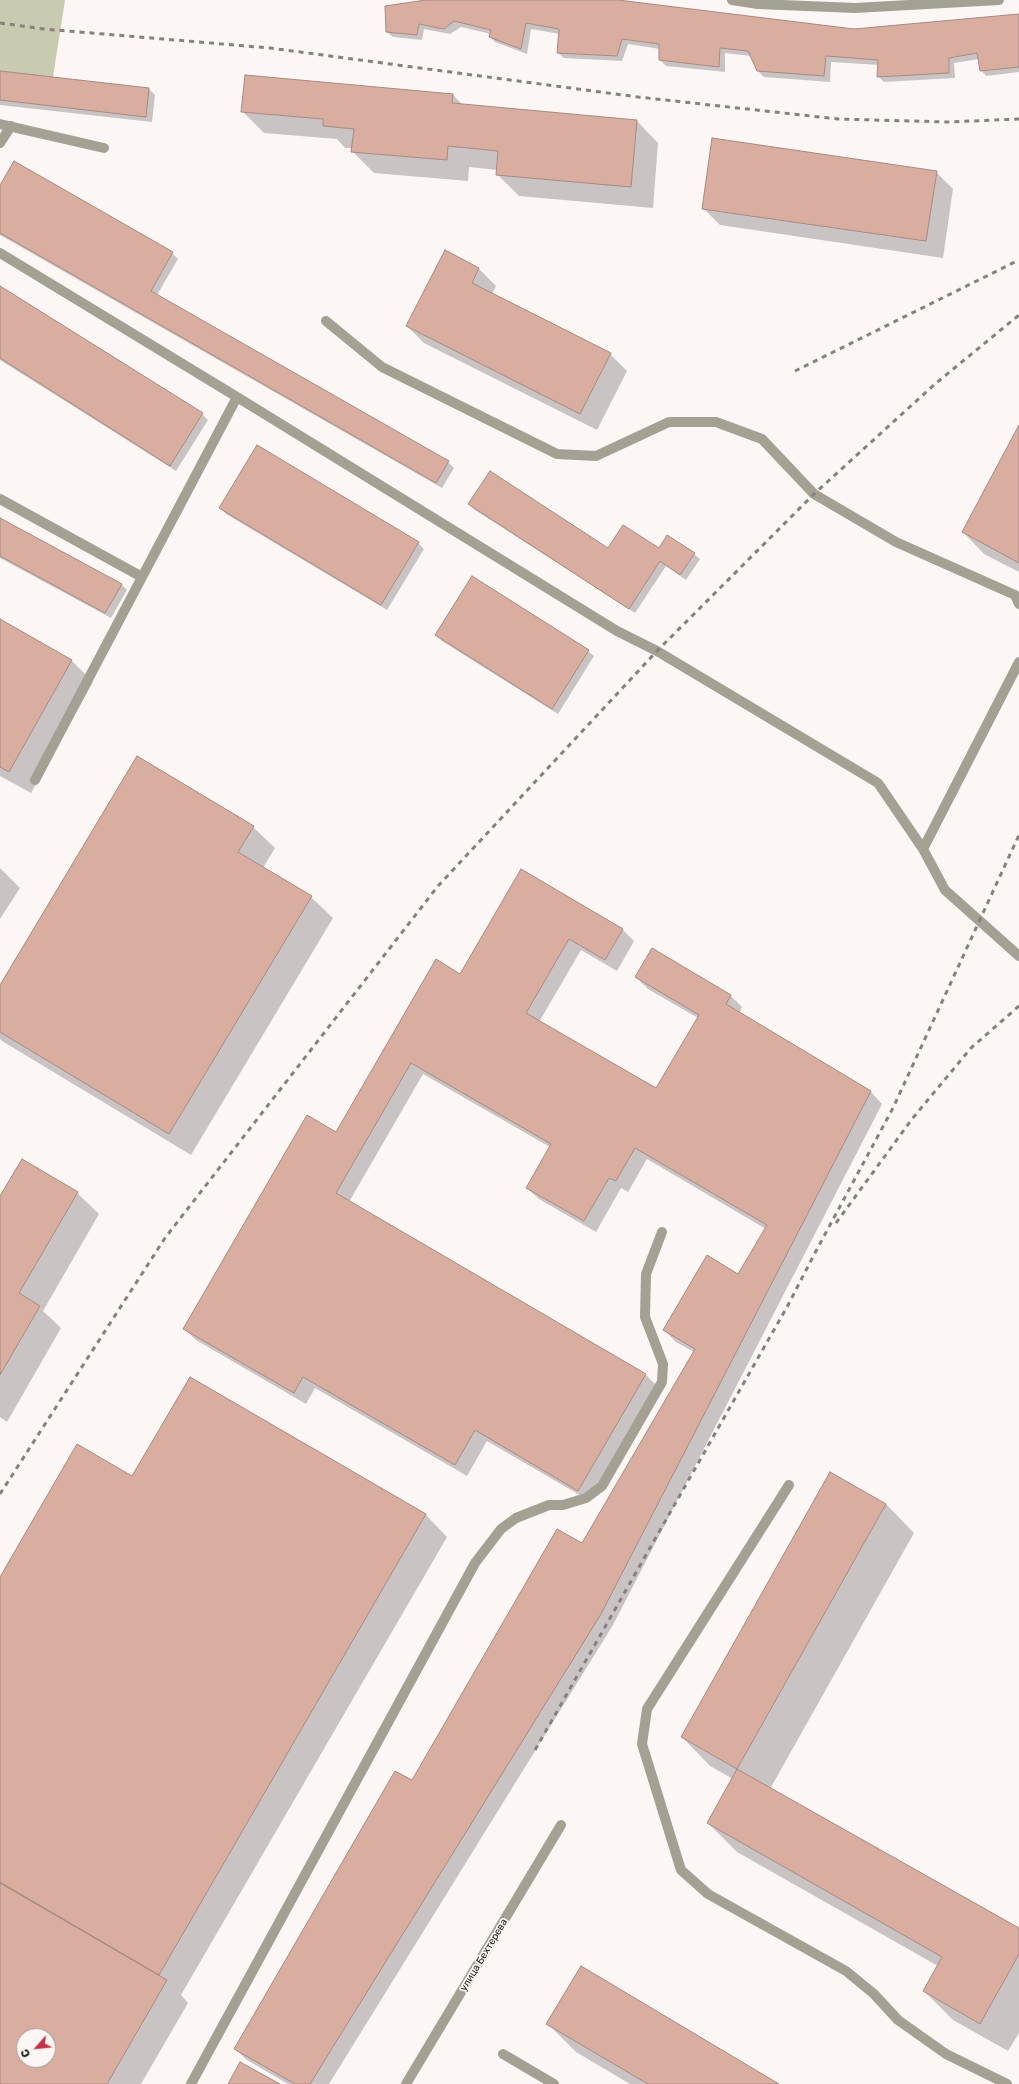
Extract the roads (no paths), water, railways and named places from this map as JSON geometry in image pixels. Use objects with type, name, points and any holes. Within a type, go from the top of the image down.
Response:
[{"type":"street","points":[[732,0],[758,4],[855,8],[999,0]]},
{"type":"street","points":[[0,124],[104,148]]},
{"type":"street","points":[[0,143],[12,126]]},
{"type":"street","points":[[0,253],[617,631],[657,651],[878,783],[923,849],[945,890],[1019,956]]},
{"type":"street","points":[[326,321],[382,367],[557,454],[596,456],[669,422],[716,422],[762,439],[814,494],[896,542],[1015,595],[1019,604]]},
{"type":"street","points":[[35,780],[237,397]]},
{"type":"street","points":[[0,499],[142,577]]},
{"type":"street","points":[[923,849],[1019,662]]},
{"type":"street","points":[[191,2084],[475,1563],[501,1529],[516,1518],[548,1505],[564,1505],[586,1498],[602,1486],[662,1382],[663,1364],[645,1317],[646,1274],[662,1232]]},
{"type":"street","points":[[789,1485],[647,1709],[642,1744],[682,1870],[708,1894],[846,1971],[874,1994],[898,2020],[946,2054],[1007,2084]]},
{"type":"street","name":"улица Бехтерева","points":[[406,2084],[561,1825]]},
{"type":"street","points":[[503,2054],[554,2084]]},
{"type":"railway","points":[[0,23],[44,29],[270,48],[638,97],[838,119],[948,122],[1019,119]]},
{"type":"railway","points":[[795,371],[1019,260]]},
{"type":"railway","points":[[0,1494],[165,1238],[438,886],[657,651],[814,494],[935,384],[1019,315]]},
{"type":"railway","points":[[535,1750],[787,1307],[893,1108],[1019,835]]},
{"type":"railway","points":[[836,1223],[912,1119],[971,1048],[1019,1006]]}]
